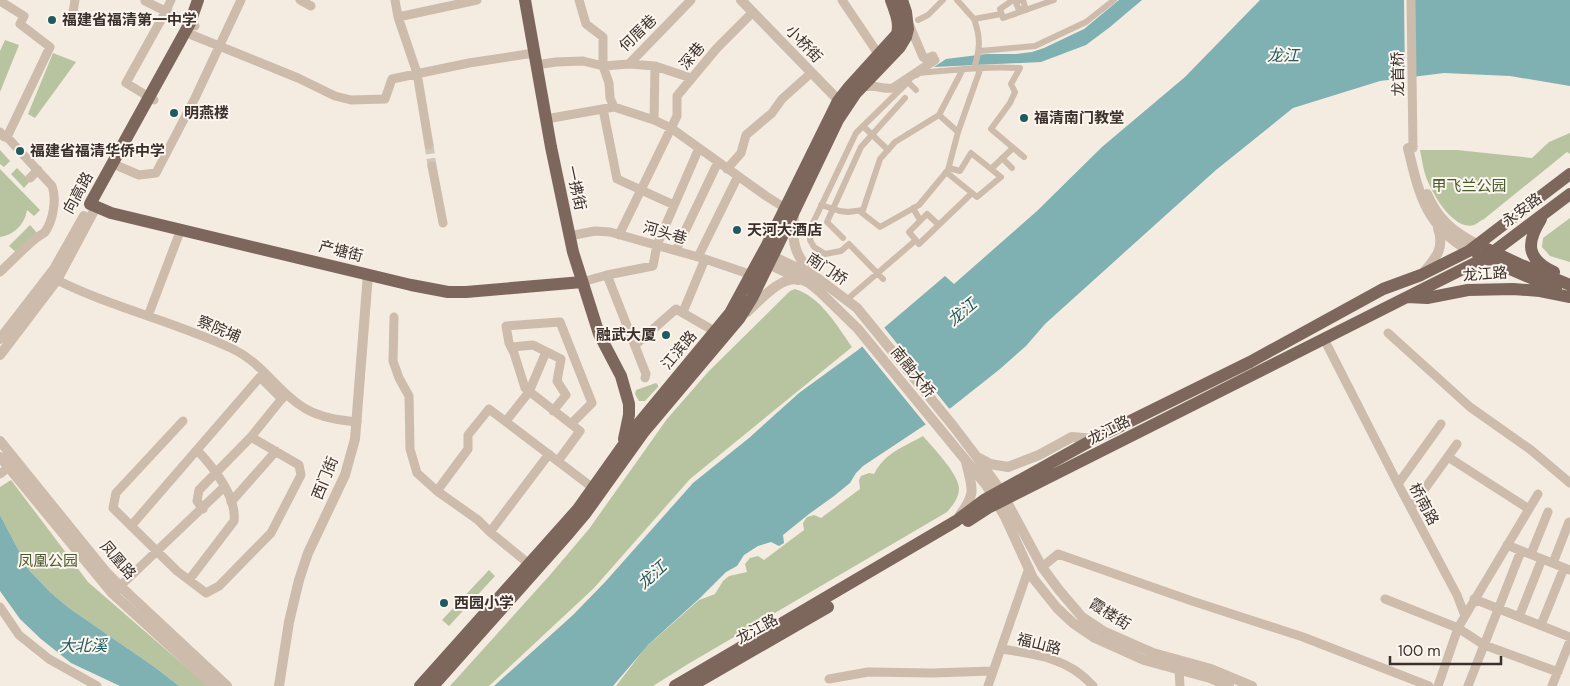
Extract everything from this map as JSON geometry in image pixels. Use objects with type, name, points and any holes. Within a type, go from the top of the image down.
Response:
[{"type":"main road","name":"向高路","points":[[192,28],[198,0]]},
{"type":"main road","name":"向高路","points":[[92,209],[206,0]]},
{"type":"main road","name":"一拂街","points":[[525,0],[569,236],[599,334],[620,376],[629,410],[623,444]]},
{"type":"main road","name":"江滨路","points":[[433,686],[585,514],[643,433],[739,319],[766,258],[842,104],[848,87],[897,34],[899,27],[891,0]]},
{"type":"main road","name":"江滨路","points":[[842,104],[861,88],[900,47],[913,19],[902,0]]},
{"type":"main road","name":"向高路","points":[[92,209],[118,166],[152,99]]},
{"type":"main road","name":"永安路","points":[[1421,275],[1473,248],[1570,174]]},
{"type":"main road","name":"永安路","points":[[1407,297],[1489,255],[1570,194]]},
{"type":"main road","name":"产塘街","points":[[92,209],[367,277],[448,292],[583,285]]},
{"type":"main road","points":[[1546,212],[1533,232],[1530,242],[1531,250],[1535,259],[1544,267],[1559,274],[1570,285]]},
{"type":"main road","points":[[1473,248],[1570,296]]},
{"type":"main road","name":"龙江路","points":[[1489,255],[1570,285]]},
{"type":"main road","name":"江滨路","points":[[420,686],[578,509],[639,423],[716,332],[730,313],[752,275],[766,258]]},
{"type":"main road","name":"龙江路","points":[[692,686],[788,631],[1094,439],[1250,362],[1383,289],[1421,275]]},
{"type":"main road","name":"龙江路","points":[[675,686],[956,521],[984,500],[999,498],[1407,297],[1427,298],[1468,290],[1513,288],[1570,296]]},
{"type":"street","points":[[73,12],[75,0]]},
{"type":"street","points":[[146,0],[220,47]]},
{"type":"street","points":[[152,99],[126,84],[171,0]]},
{"type":"street","points":[[118,166],[140,175],[156,173],[220,47],[241,0]]},
{"type":"street","points":[[300,0],[311,6]]},
{"type":"street","points":[[394,0],[417,73],[428,145]]},
{"type":"street","points":[[398,17],[477,0]]},
{"type":"street","points":[[580,0],[586,24],[603,37],[603,66],[610,98],[614,107]]},
{"type":"street","name":"何厝巷","points":[[220,47],[298,78],[335,96],[351,100],[385,99],[392,79],[489,59],[535,59],[556,62],[583,61],[603,66],[630,64],[691,0]]},
{"type":"street","name":"小桥街","points":[[741,0],[842,104]]},
{"type":"street","points":[[842,0],[879,55]]},
{"type":"street","points":[[861,88],[872,84],[885,89],[893,88],[934,58],[926,59],[923,57],[913,19],[928,15],[943,0]]},
{"type":"street","points":[[957,0],[974,19],[978,28],[980,51],[978,68],[948,170],[918,205],[880,226],[862,213],[880,159],[895,142],[939,115],[963,69]]},
{"type":"street","points":[[1013,0],[1000,9],[1003,18],[1054,0]]},
{"type":"street","points":[[1026,10],[1021,0],[1016,3],[1019,10],[1044,0]]},
{"type":"street","points":[[980,51],[1034,46],[1086,22],[1114,0]]},
{"type":"street","name":"龙首桥","points":[[1406,0],[1411,148]]},
{"type":"street","name":"龙首桥","points":[[1410,0],[1411,148]]},
{"type":"street","points":[[0,1],[24,16],[20,24],[50,47],[4,135],[38,170],[52,186],[55,193],[53,212],[44,232],[0,272]]},
{"type":"street","name":"深巷","points":[[620,235],[677,116],[677,96],[717,48],[753,12]]},
{"type":"street","points":[[974,19],[1001,14]]},
{"type":"street","points":[[630,64],[655,66],[691,78]]},
{"type":"street","points":[[654,120],[655,66]]},
{"type":"street","points":[[883,279],[849,244],[841,251],[825,254],[814,247],[810,240],[812,225],[856,133],[908,82],[919,73],[997,66],[1020,68],[1011,84],[1015,92],[1010,103],[991,129],[1024,157]]},
{"type":"street","points":[[728,169],[741,153],[746,135],[772,113],[782,99],[811,73]]},
{"type":"street","points":[[908,82],[916,90]]},
{"type":"street","points":[[843,238],[827,222],[861,147],[905,98]]},
{"type":"street","points":[[546,119],[614,107],[654,120],[671,128],[738,176],[790,210],[796,251],[812,280]]},
{"type":"street","points":[[603,109],[617,180],[674,205]]},
{"type":"street","points":[[939,115],[958,132]]},
{"type":"street","points":[[863,126],[888,150]]},
{"type":"street","points":[[583,285],[607,275],[653,266],[657,244],[699,148]]},
{"type":"street","points":[[991,169],[1013,148]]},
{"type":"street","points":[[1411,148],[1418,190],[1425,207],[1437,225],[1453,241],[1473,248]]},
{"type":"street","points":[[1411,148],[1424,189],[1431,204],[1450,227],[1473,248]]},
{"type":"street","points":[[971,153],[1001,177],[977,197],[948,170],[960,171],[971,153]]},
{"type":"street","points":[[1002,158],[1012,168]]},
{"type":"street","points":[[676,250],[718,162]]},
{"type":"street","points":[[432,166],[443,223]]},
{"type":"street","points":[[30,178],[38,170]]},
{"type":"street","points":[[683,312],[701,258],[738,176]]},
{"type":"street","points":[[939,225],[927,214],[909,232],[919,244],[939,225],[972,193]]},
{"type":"street","points":[[821,205],[848,212],[863,210]]},
{"type":"street","points":[[912,208],[920,220]]},
{"type":"street","points":[[0,355],[57,280],[92,209]]},
{"type":"street","name":"向高路","points":[[0,339],[54,269],[92,209]]},
{"type":"street","points":[[1421,275],[1434,260],[1442,242],[1437,225]]},
{"type":"street","points":[[148,316],[180,231]]},
{"type":"street","name":"河头巷","points":[[569,236],[604,231],[657,244],[752,275]]},
{"type":"street","points":[[851,296],[916,240]]},
{"type":"street","name":"南门桥","points":[[766,258],[812,280],[857,308],[868,321]]},
{"type":"street","points":[[607,275],[646,378]]},
{"type":"street","name":"西门街","points":[[279,686],[289,622],[299,580],[308,553],[345,475],[355,439],[367,277]]},
{"type":"street","points":[[739,319],[780,283],[794,278],[812,280]]},
{"type":"street","name":"察院埔","points":[[57,280],[235,350],[264,370],[284,396],[302,407],[325,417],[357,422]]},
{"type":"street","name":"南门桥","points":[[812,280],[820,292],[858,328]]},
{"type":"street","points":[[635,345],[676,309],[716,332]]},
{"type":"street","points":[[394,317],[393,361],[399,378],[410,396],[410,449],[417,473],[437,491],[478,520],[530,564]]},
{"type":"street","name":"南融大桥","points":[[868,321],[976,456]]},
{"type":"street","points":[[558,461],[580,431],[529,392],[525,388],[509,342],[506,326],[560,322],[592,403],[571,424]]},
{"type":"street","name":"南融大桥","points":[[858,328],[944,435],[965,458]]},
{"type":"street","points":[[1388,333],[1470,408],[1531,450],[1570,483]]},
{"type":"street","name":"桥南路","points":[[1324,339],[1457,595],[1465,616]]},
{"type":"street","points":[[512,347],[534,345],[561,358],[557,381],[566,395],[554,411]]},
{"type":"street","points":[[506,421],[529,392],[546,352]]},
{"type":"street","points":[[131,526],[260,377],[284,396],[251,437],[199,490],[197,501],[203,509]]},
{"type":"street","points":[[437,491],[468,449],[468,434],[489,409],[593,488]]},
{"type":"street","points":[[184,421],[116,493],[114,508],[156,552],[206,593],[219,586],[271,533],[301,475],[299,465],[251,437]]},
{"type":"street","points":[[1398,484],[1441,424]]},
{"type":"street","points":[[976,456],[990,464],[1008,467],[1039,455],[1072,437],[1094,439]]},
{"type":"street","name":"凤凰路","points":[[0,441],[116,590],[227,686]]},
{"type":"street","points":[[1411,508],[1457,444]]},
{"type":"street","points":[[189,580],[234,521],[236,512],[217,472],[198,450]]},
{"type":"street","points":[[231,502],[276,452]]},
{"type":"street","points":[[490,532],[549,454]]},
{"type":"street","points":[[976,456],[999,498]]},
{"type":"street","name":"凤凰路","points":[[0,457],[4,471],[116,590],[214,686]]},
{"type":"street","points":[[1448,457],[1529,509]]},
{"type":"street","points":[[965,458],[999,498]]},
{"type":"street","points":[[956,521],[969,502],[973,491],[965,458]]},
{"type":"street","points":[[116,590],[224,487]]},
{"type":"street","points":[[1440,685],[1458,628],[1538,494]]},
{"type":"street","name":"霞楼街","points":[[999,498],[1042,567],[1082,617],[1103,631],[1153,653],[1212,669],[1252,686]]},
{"type":"street","name":"霞楼街","points":[[999,498],[1033,578],[1057,608],[1073,623],[1095,638],[1144,660],[1210,678],[1230,686]]},
{"type":"street","points":[[1531,554],[1548,512]]},
{"type":"street","points":[[1552,563],[1569,522]]},
{"type":"street","points":[[1508,545],[1567,569],[1541,625]]},
{"type":"street","points":[[1468,686],[1521,550]]},
{"type":"street","points":[[1042,567],[1058,554],[1303,638],[1428,686]]},
{"type":"street","points":[[1519,617],[1542,559]]},
{"type":"street","points":[[988,686],[1028,568]]},
{"type":"street","points":[[1385,599],[1458,628],[1484,645],[1558,672]]},
{"type":"street","points":[[1474,599],[1570,637]]},
{"type":"street","points":[[0,606],[3,618],[19,635],[49,659],[97,686]]},
{"type":"street","points":[[1552,686],[1570,641]]},
{"type":"street","name":"福山路","points":[[1001,649],[1036,654],[1057,660],[1074,669],[1093,686]]},
{"type":"street","points":[[1179,670],[1180,686]]},
{"type":"street","points":[[830,679],[868,672],[913,674],[993,671]]},
{"type":"green space","points":[[5,40],[19,45],[0,92],[0,51]]},
{"type":"green space","points":[[53,53],[76,62],[35,118],[28,114]]},
{"type":"green space","name":"甲飞兰公园","points":[[1570,133],[1570,154],[1567,152],[1474,225],[1458,222],[1451,217],[1438,201],[1426,177],[1420,150],[1457,150],[1532,158],[1549,142]]},
{"type":"green space","points":[[0,150],[10,161],[4,167],[0,164]]},
{"type":"green space","points":[[17,168],[30,181],[24,188],[11,174]]},
{"type":"green space","points":[[0,169],[40,210],[34,216],[27,210],[24,220],[18,228],[10,234],[0,237]]},
{"type":"green space","points":[[1570,218],[1570,262],[1550,256],[1542,247],[1543,238]]},
{"type":"green space","points":[[30,225],[38,234],[18,254],[9,246]]},
{"type":"green space","points":[[795,289],[813,298],[821,305],[852,347],[690,479],[594,588],[489,686],[450,686],[589,529],[667,419],[709,371],[790,291]]},
{"type":"green space","points":[[656,383],[658,387],[645,401],[639,401],[635,394],[636,390]]},
{"type":"green space","points":[[923,436],[944,461],[958,482],[958,495],[947,512],[653,686],[616,686],[646,647],[699,600],[715,594],[723,581],[729,576],[747,572],[745,564],[750,558],[758,556],[764,560],[804,530],[803,523],[807,517],[814,515],[821,518],[860,489],[859,480],[861,476],[869,473],[874,474],[889,455]]},
{"type":"green space","name":"凤凰公园","points":[[11,480],[88,582],[208,686],[179,686],[69,608],[50,592],[29,570],[0,515],[0,487]]},
{"type":"green space","points":[[489,570],[495,576],[449,626],[442,620]]},
{"type":"water","points":[[1119,0],[1142,0],[1086,45],[1041,62],[934,67],[946,59],[986,54],[1016,54],[1044,48],[1084,29]]},
{"type":"water","name":"龙江","points":[[1260,0],[1570,0],[1570,86],[1510,76],[1444,73],[1380,81],[1293,108],[1216,170],[1045,324],[1026,346],[1000,369],[952,407],[863,466],[850,483],[783,535],[784,543],[779,546],[771,542],[758,546],[744,555],[737,566],[726,572],[648,645],[613,686],[494,686],[573,615],[606,581],[693,483],[749,438],[799,393],[858,350],[945,276],[954,284],[1037,211],[1102,147],[1185,77]]},
{"type":"water","name":"大北溪","points":[[0,515],[29,570],[50,592],[69,608],[179,686],[120,686],[71,663],[20,619],[0,591]]},
{"type":"pier","points":[[1404,0],[1413,0],[1415,79],[1405,80]]},
{"type":"pier","points":[[883,326],[951,411],[927,426],[861,345]]},
{"type":"tunnel","points":[[429,145],[432,166]]},
{"type":"place","name":"福建省福清第一中学","points":[[52,20]]},
{"type":"place","name":"明燕楼","points":[[174,113]]},
{"type":"place","name":"福清南门教堂","points":[[1024,118]]},
{"type":"place","name":"福建省福清华侨中学","points":[[20,151]]},
{"type":"place","name":"天河大酒店","points":[[737,230]]},
{"type":"place","name":"融武大厦","points":[[666,335]]},
{"type":"place","name":"西园小学","points":[[444,603]]}]
